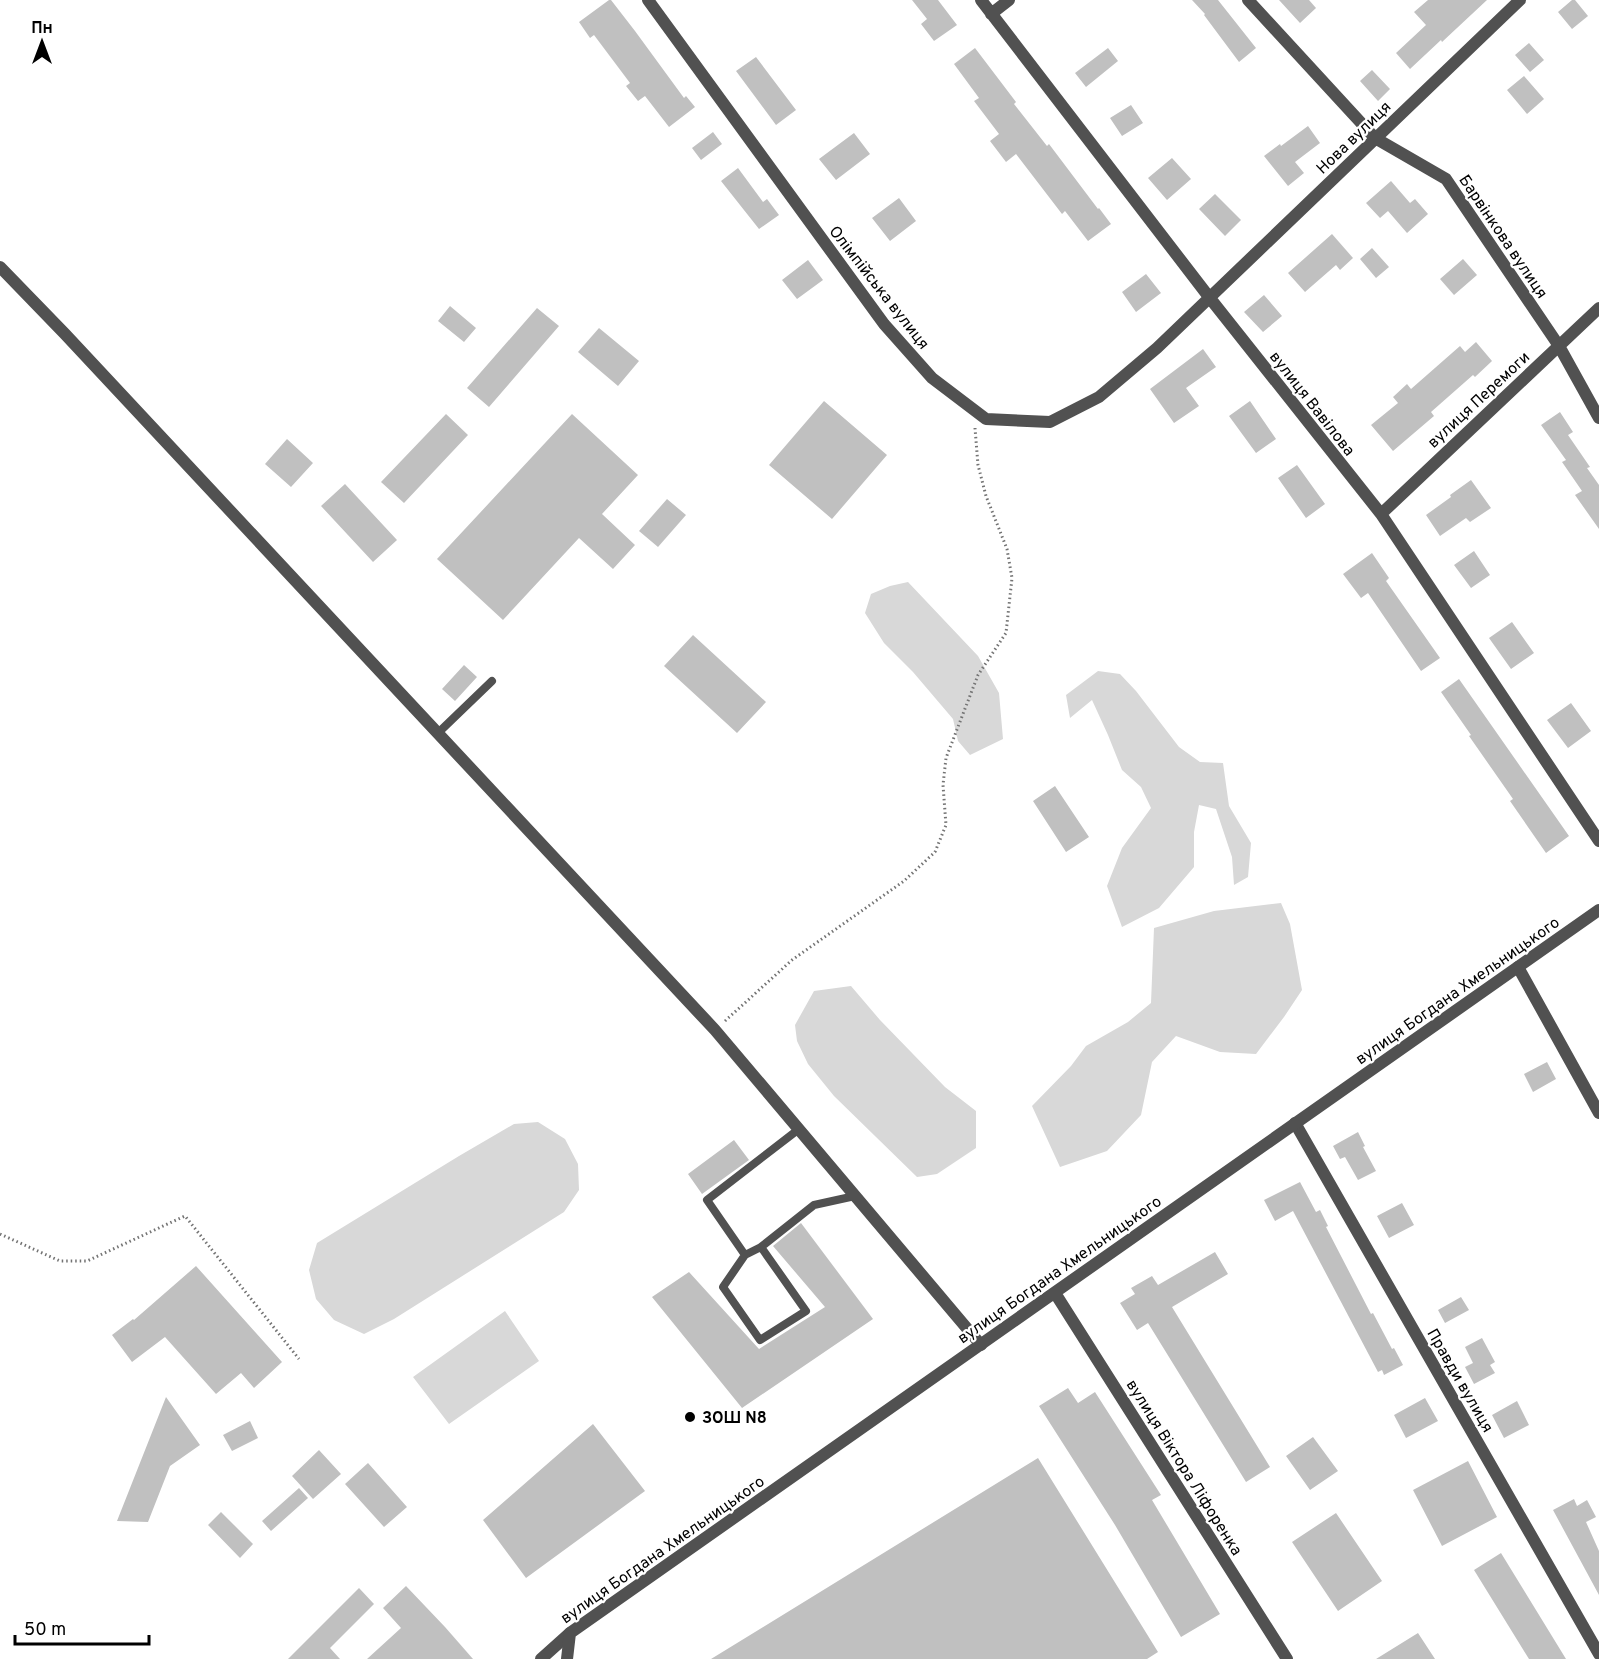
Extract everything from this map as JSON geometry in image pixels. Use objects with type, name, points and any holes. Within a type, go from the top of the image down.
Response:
[{"type":"street","name":"Олімпійська вулиця","points":[[648,0],[884,324],[932,378],[986,419],[1050,423],[1099,397],[1157,348],[1209,297]]},
{"type":"street","name":"вулиця Вавілова","points":[[981,0],[1209,297],[1381,514],[1599,841]]},
{"type":"street","points":[[991,14],[1009,0]]},
{"type":"street","name":"Барвінкова вулиця","points":[[1248,0],[1375,138],[1446,179],[1559,346],[1599,418]]},
{"type":"street","name":"Нова вулиця","points":[[1209,297],[1520,0]]},
{"type":"street","points":[[0,267],[73,342],[714,1030],[981,1345]]},
{"type":"street","name":"вулиця Перемоги","points":[[1381,514],[1599,308]]},
{"type":"street","name":"вулиця Богдана Хмельницького","points":[[541,1659],[570,1633],[1599,910]]},
{"type":"street","points":[[1518,967],[1599,1113]]},
{"type":"street","name":"Правди вулиця","points":[[1295,1123],[1599,1654]]},
{"type":"street","name":"вулиця Віктора Ліфоренка","points":[[1055,1293],[1287,1659]]},
{"type":"street","points":[[567,1659],[570,1633]]},
{"type":"lane","points":[[438,733],[492,681]]},
{"type":"lane","points":[[746,1255],[707,1200],[799,1129]]},
{"type":"lane","points":[[761,1247],[806,1311],[760,1340],[723,1287],[746,1255],[761,1247],[813,1205],[855,1196]]},
{"type":"path","points":[[714,1030],[792,960],[904,881],[935,852],[946,825],[943,785],[946,758],[978,675],[1006,633],[1012,578],[1007,549],[986,496],[978,465],[971,408]]},
{"type":"path","points":[[0,1234],[60,1261],[87,1261],[185,1216],[298,1359]]},
{"type":"shaded area","points":[[908,582],[978,656],[999,693],[1003,739],[970,755],[958,741],[953,719],[913,672],[884,643],[865,613],[871,594]]},
{"type":"shaded area","points":[[1098,671],[1120,674],[1179,747],[1200,762],[1223,763],[1229,806],[1251,843],[1248,877],[1234,885],[1232,857],[1216,809],[1199,805],[1194,832],[1194,867],[1159,908],[1122,927],[1107,886],[1122,848],[1151,808],[1141,787],[1122,770],[1092,700],[1070,718],[1066,695]]},
{"type":"shaded area","points":[[1281,903],[1290,924],[1302,990],[1256,1054],[1220,1052],[1176,1036],[1152,1062],[1141,1115],[1107,1151],[1060,1167],[1032,1106],[1071,1066],[1086,1046],[1128,1022],[1151,1003],[1154,928],[1214,911]]},
{"type":"shaded area","points":[[851,986],[880,1020],[945,1087],[976,1111],[976,1148],[937,1174],[917,1177],[834,1096],[808,1064],[797,1041],[795,1025],[814,991]]},
{"type":"shaded area","points":[[538,1122],[565,1139],[578,1164],[579,1190],[564,1212],[394,1319],[364,1334],[334,1320],[316,1299],[309,1270],[317,1243],[514,1124]]},
{"type":"shaded area","points":[[505,1311],[539,1361],[449,1424],[413,1377]]},
{"type":"building","points":[[609,0],[635,31],[684,98],[686,96],[695,107],[669,127],[645,96],[638,101],[626,86],[630,83],[594,35],[590,38],[579,22]]},
{"type":"building","points":[[912,0],[938,0],[957,25],[934,41],[921,24],[927,19]]},
{"type":"building","points":[[1192,0],[1218,0],[1256,48],[1239,62],[1205,14]]},
{"type":"building","points":[[1279,0],[1309,0],[1316,8],[1300,23]]},
{"type":"building","points":[[1428,0],[1487,0],[1410,69],[1396,53],[1426,25],[1414,12]]},
{"type":"building","points":[[1575,0],[1588,16],[1572,29],[1558,12]]},
{"type":"building","points":[[1529,43],[1544,60],[1530,72],[1515,55]]},
{"type":"building","points":[[975,48],[1016,102],[1014,104],[1047,146],[1049,144],[1111,224],[1088,241],[1065,211],[1062,214],[1016,154],[1006,162],[990,141],[999,134],[974,101],[979,98],[954,64]]},
{"type":"building","points":[[1108,48],[1118,61],[1086,87],[1075,73]]},
{"type":"building","points":[[756,57],[796,110],[776,125],[736,71]]},
{"type":"building","points":[[1372,70],[1390,89],[1378,101],[1360,81]]},
{"type":"building","points":[[1524,76],[1544,99],[1527,114],[1507,90]]},
{"type":"building","points":[[1131,105],[1143,123],[1122,136],[1110,118]]},
{"type":"building","points":[[1308,126],[1320,143],[1295,162],[1304,173],[1288,186],[1264,156]]},
{"type":"building","points":[[713,132],[722,144],[701,160],[692,148]]},
{"type":"building","points":[[854,133],[870,154],[836,180],[819,159]]},
{"type":"building","points":[[1172,158],[1191,179],[1167,200],[1148,178]]},
{"type":"building","points":[[738,168],[763,202],[767,199],[779,215],[759,229],[721,181]]},
{"type":"building","points":[[1391,181],[1410,203],[1415,199],[1428,214],[1407,233],[1388,211],[1380,218],[1366,203]]},
{"type":"building","points":[[1215,194],[1241,220],[1225,236],[1199,209]]},
{"type":"building","points":[[899,198],[916,221],[890,241],[872,218]]},
{"type":"building","points":[[1332,234],[1353,258],[1340,270],[1336,265],[1305,292],[1288,273]]},
{"type":"building","points":[[1372,248],[1389,267],[1376,278],[1360,259]]},
{"type":"building","points":[[1463,259],[1477,275],[1454,295],[1440,279]]},
{"type":"building","points":[[808,260],[823,280],[797,299],[782,280]]},
{"type":"building","points":[[1146,274],[1161,293],[1136,312],[1122,292]]},
{"type":"building","points":[[1264,295],[1282,316],[1263,332],[1244,312]]},
{"type":"building","points":[[450,306],[476,328],[464,342],[438,321]]},
{"type":"building","points":[[537,308],[559,326],[489,407],[467,388]]},
{"type":"building","points":[[599,328],[639,361],[618,386],[578,352]]},
{"type":"building","points":[[1476,342],[1492,361],[1431,412],[1434,416],[1393,451],[1371,425],[1398,403],[1393,397],[1407,384],[1411,389],[1460,346],[1465,352]]},
{"type":"building","points":[[1203,349],[1216,367],[1186,388],[1199,406],[1174,423],[1150,389]]},
{"type":"building","points":[[824,401],[887,455],[832,519],[769,465]]},
{"type":"building","points":[[1250,401],[1276,439],[1256,453],[1229,416]]},
{"type":"building","points":[[1560,412],[1573,432],[1568,435],[1590,467],[1587,468],[1599,485],[1599,529],[1575,495],[1582,491],[1562,462],[1566,460],[1541,425]]},
{"type":"building","points":[[446,414],[468,435],[404,503],[381,482]]},
{"type":"building","points":[[572,414],[638,475],[602,514],[635,545],[613,569],[579,538],[503,620],[437,559]]},
{"type":"building","points":[[287,439],[313,463],[291,487],[265,464]]},
{"type":"building","points":[[1297,465],[1325,504],[1306,518],[1278,478]]},
{"type":"building","points":[[1471,480],[1491,508],[1470,522],[1466,518],[1440,536],[1426,515]]},
{"type":"building","points":[[345,484],[397,540],[373,562],[321,506]]},
{"type":"building","points":[[667,499],[686,515],[658,547],[639,531]]},
{"type":"building","points":[[1474,551],[1490,575],[1471,588],[1454,565]]},
{"type":"building","points":[[1372,553],[1389,578],[1386,581],[1440,658],[1421,671],[1368,593],[1361,598],[1343,574]]},
{"type":"building","points":[[1512,622],[1534,653],[1511,669],[1489,638]]},
{"type":"building","points":[[693,635],[766,702],[737,733],[664,666]]},
{"type":"building","points":[[464,665],[477,677],[455,701],[442,689]]},
{"type":"building","points":[[1459,679],[1569,836],[1546,853],[1510,801],[1513,799],[1441,692]]},
{"type":"building","points":[[1571,703],[1591,731],[1568,748],[1547,720]]},
{"type":"building","points":[[1055,786],[1089,837],[1066,852],[1033,801]]},
{"type":"building","points":[[1547,1062],[1556,1079],[1533,1092],[1524,1074]]},
{"type":"building","points":[[1358,1132],[1376,1171],[1358,1180],[1345,1157],[1340,1159],[1333,1146]]},
{"type":"building","points":[[734,1140],[749,1160],[702,1194],[688,1174]]},
{"type":"building","points":[[1300,1182],[1316,1212],[1320,1210],[1328,1226],[1326,1227],[1371,1314],[1373,1313],[1403,1365],[1384,1375],[1382,1370],[1378,1372],[1293,1211],[1275,1221],[1264,1200]]},
{"type":"building","points":[[1402,1203],[1414,1225],[1389,1238],[1377,1216]]},
{"type":"building","points":[[801,1223],[873,1319],[742,1408],[652,1297],[689,1272],[759,1349],[825,1307],[773,1246]]},
{"type":"building","points":[[1215,1252],[1228,1274],[1172,1307],[1270,1467],[1246,1482],[1148,1323],[1137,1330],[1120,1303],[1135,1294],[1131,1288],[1152,1276],[1158,1285]]},
{"type":"building","points":[[196,1266],[282,1362],[254,1388],[241,1373],[216,1394],[165,1337],[132,1362],[112,1335],[134,1320]]},
{"type":"building","points":[[1461,1297],[1469,1310],[1445,1323],[1438,1310]]},
{"type":"building","points":[[1482,1338],[1495,1362],[1490,1365],[1495,1373],[1474,1384],[1465,1367],[1473,1363],[1465,1347]]},
{"type":"building","points":[[1068,1388],[1078,1403],[1095,1392],[1161,1495],[1152,1500],[1220,1614],[1181,1637],[1115,1525],[1039,1406]]},
{"type":"building","points":[[166,1397],[200,1445],[170,1466],[148,1522],[117,1521]]},
{"type":"building","points":[[1425,1398],[1438,1421],[1406,1438],[1394,1415]]},
{"type":"building","points":[[1517,1401],[1529,1425],[1504,1438],[1492,1415]]},
{"type":"building","points":[[250,1421],[258,1438],[232,1451],[223,1435]]},
{"type":"building","points":[[593,1424],[645,1491],[526,1578],[483,1520]]},
{"type":"building","points":[[1313,1437],[1338,1471],[1310,1490],[1286,1456]]},
{"type":"building","points":[[319,1450],[341,1474],[313,1499],[292,1476]]},
{"type":"building","points":[[1038,1458],[1158,1652],[1147,1659],[711,1659]]},
{"type":"building","points":[[1468,1461],[1497,1517],[1442,1546],[1413,1490]]},
{"type":"building","points":[[368,1463],[407,1507],[384,1527],[345,1484]]},
{"type":"building","points":[[299,1488],[308,1498],[271,1531],[262,1521]]},
{"type":"building","points":[[1574,1499],[1577,1506],[1587,1500],[1596,1517],[1586,1522],[1599,1551],[1599,1595],[1553,1510]]},
{"type":"building","points":[[221,1512],[253,1544],[240,1558],[208,1525]]},
{"type":"building","points":[[1336,1513],[1382,1581],[1338,1611],[1292,1542]]},
{"type":"building","points":[[1501,1553],[1566,1659],[1529,1659],[1474,1570]]},
{"type":"building","points":[[406,1586],[473,1659],[367,1659],[401,1628],[383,1608]]},
{"type":"building","points":[[359,1588],[374,1604],[330,1648],[340,1659],[288,1659]]},
{"type":"building","points":[[1418,1633],[1435,1659],[1376,1659]]},
{"type":"place","name":"ЗОШ N8","points":[[690,1417]]}]
